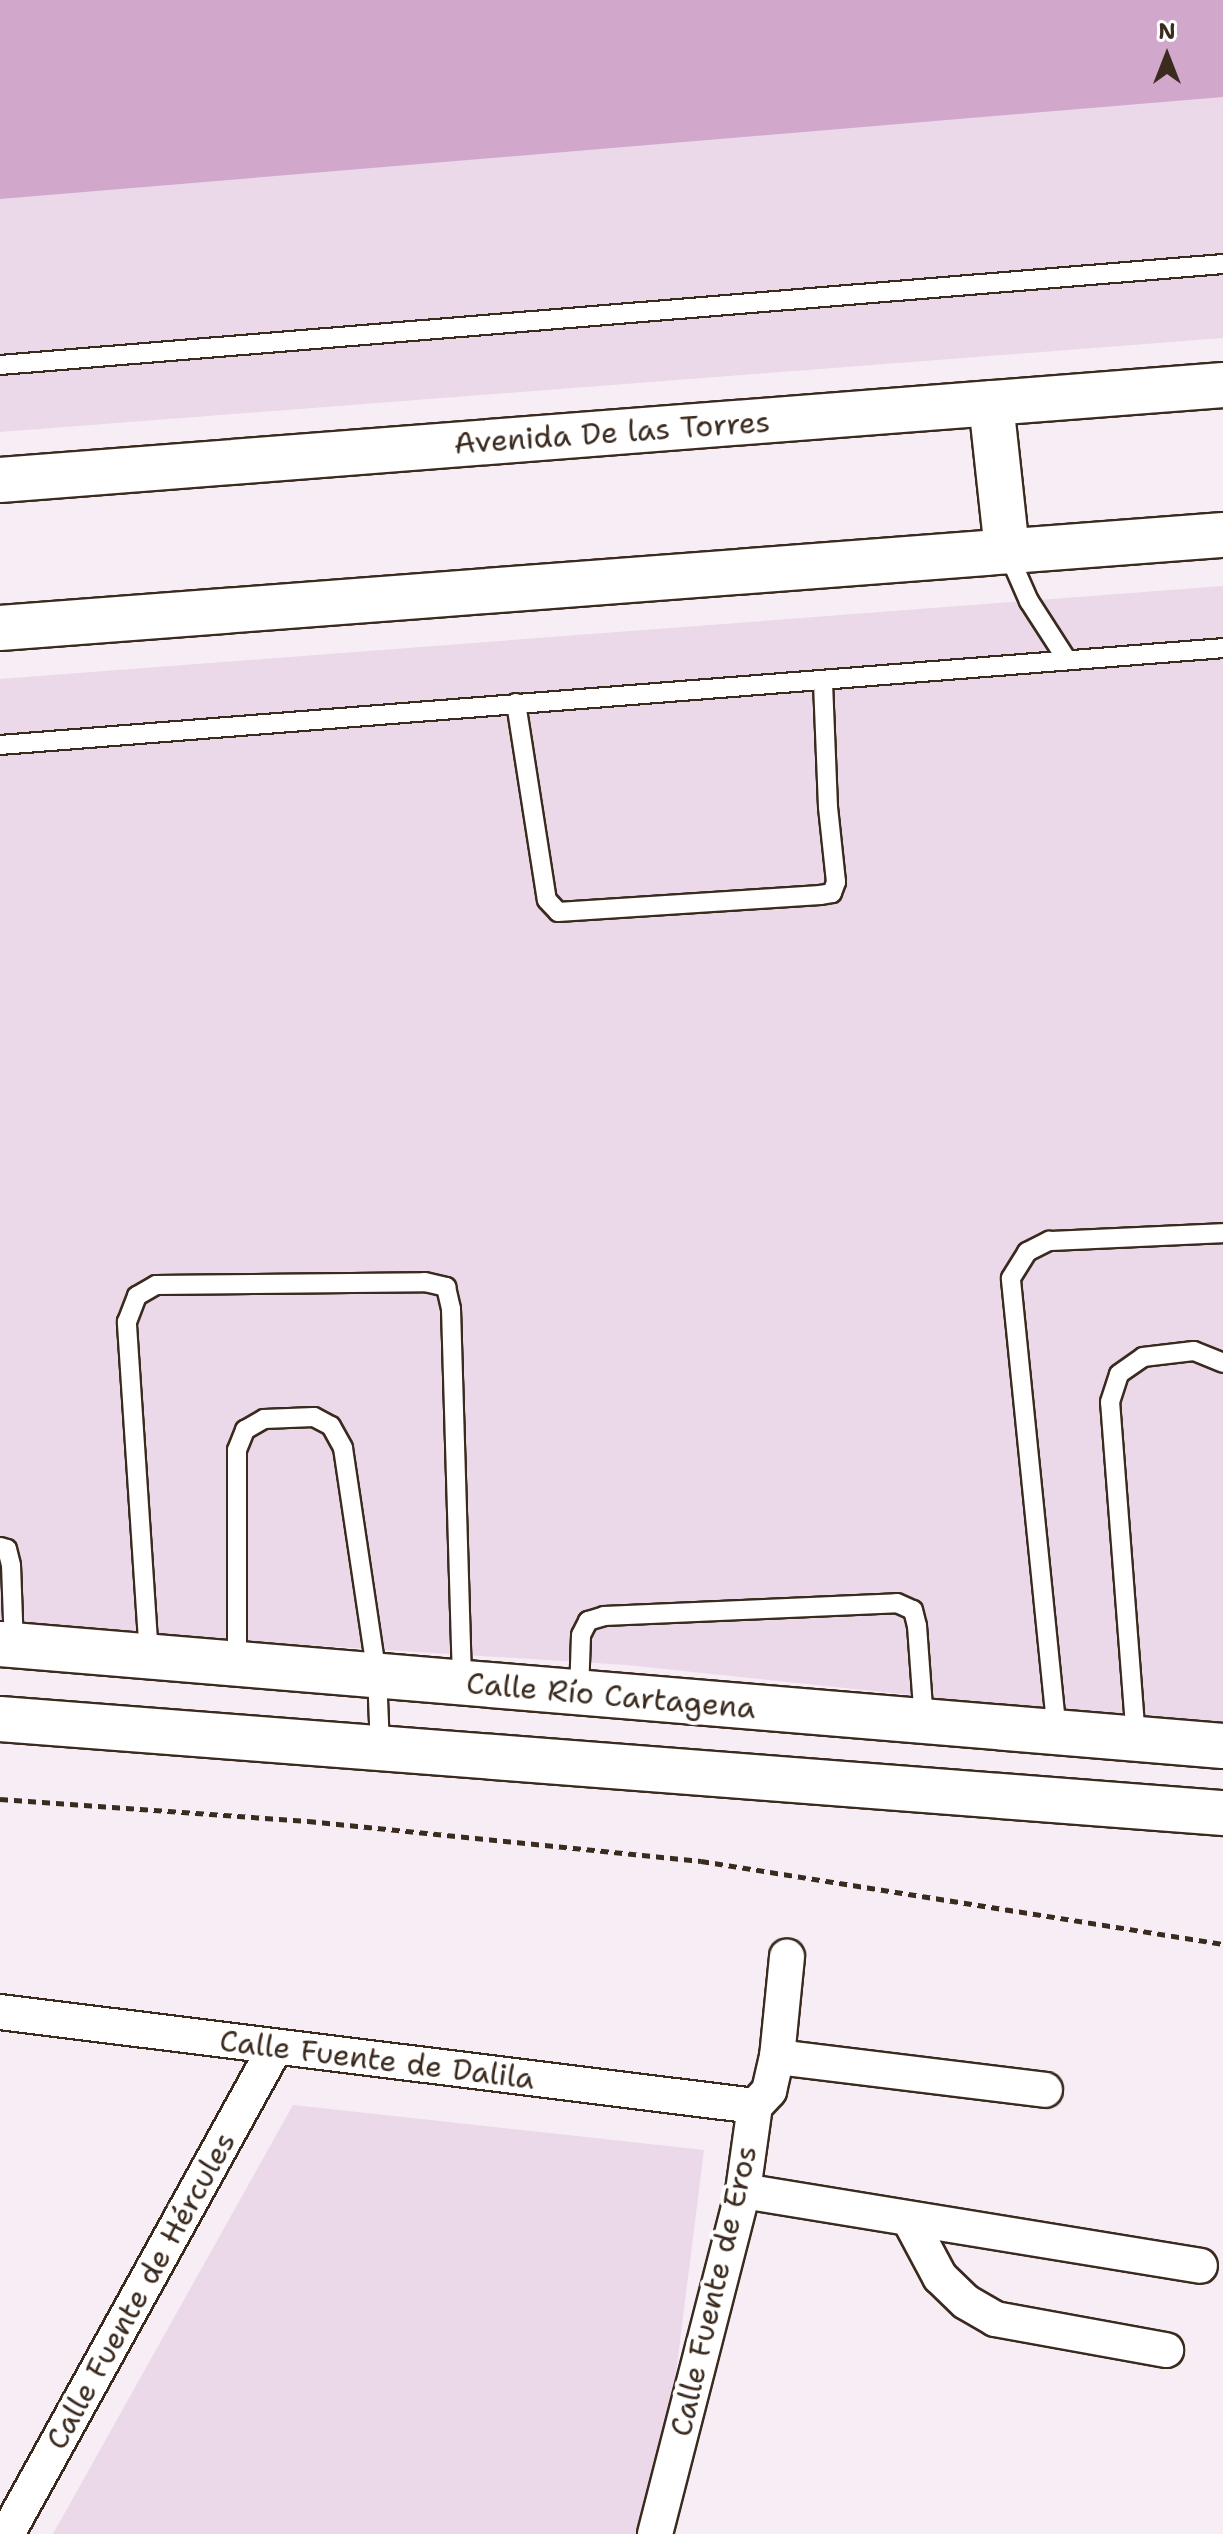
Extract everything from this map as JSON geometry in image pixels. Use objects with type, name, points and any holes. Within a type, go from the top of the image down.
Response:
[{"type":"main road","name":"Avenida De las Torres","points":[[0,480],[1223,385]]},
{"type":"main road","points":[[991,403],[1007,551]]},
{"type":"main road","points":[[0,628],[1223,535]]},
{"type":"main road","name":"Calle Río Cartagena","points":[[7,1645],[1223,1746]]},
{"type":"main road","points":[[0,1719],[1223,1813]]},
{"type":"street","name":"Calle Fuente de Eros","points":[[655,2534],[743,2191],[755,2106],[769,2091],[777,2057],[787,1956]]},
{"type":"street","name":"Calle Fuente de Dalila","points":[[0,2012],[755,2106]]},
{"type":"street","name":"Calle Fuente de Hércules","points":[[7,2534],[275,2048]]},
{"type":"street","points":[[777,2057],[1045,2090]]},
{"type":"street","points":[[743,2191],[1200,2266]]},
{"type":"street","points":[[909,2219],[940,2277],[966,2302],[995,2319],[1166,2350]]},
{"type":"lane","points":[[0,365],[1223,264]]},
{"type":"lane","points":[[1007,551],[1029,601],[1067,660]]},
{"type":"lane","points":[[0,745],[1223,648]]},
{"type":"lane","points":[[516,703],[547,900],[558,912],[804,896],[832,893],[836,882],[828,807],[823,680]]},
{"type":"lane","points":[[1057,1733],[1011,1278],[1027,1252],[1049,1241],[1223,1233]]},
{"type":"lane","points":[[149,1656],[127,1322],[137,1296],[156,1285],[425,1282],[446,1287],[451,1309],[462,1684]]},
{"type":"lane","points":[[1136,1739],[1110,1402],[1119,1374],[1143,1357],[1194,1351],[1223,1363]]},
{"type":"lane","points":[[237,1665],[237,1450],[245,1430],[264,1419],[314,1417],[331,1426],[343,1448],[377,1675],[380,1748]]},
{"type":"lane","points":[[0,1547],[7,1549],[11,1565],[7,1645]]},
{"type":"lane","points":[[579,1693],[581,1635],[588,1621],[604,1616],[897,1603],[913,1610],[917,1626],[924,1721]]},
{"type":"path","points":[[0,1799],[308,1821],[701,1861],[1223,1944]]},
{"type":"shaded area","points":[[0,0],[1223,0],[1223,338],[0,432]]},
{"type":"shaded area","points":[[1223,586],[1223,1728],[627,1665],[0,1626],[0,679]]},
{"type":"shaded area","points":[[293,2105],[704,2150],[659,2508],[644,2534],[53,2534]]},
{"type":"building","points":[[0,0],[1223,0],[1223,97],[0,199]]}]
